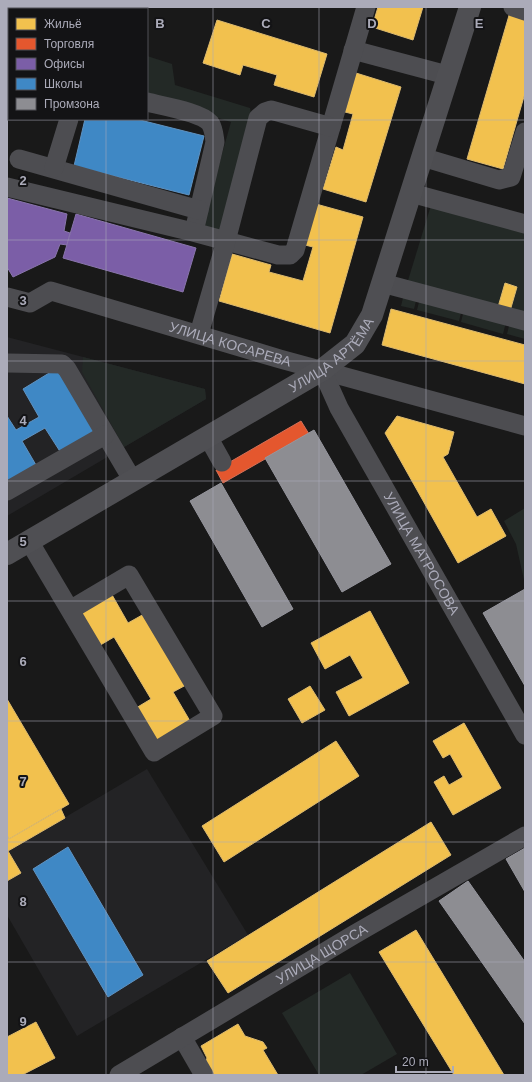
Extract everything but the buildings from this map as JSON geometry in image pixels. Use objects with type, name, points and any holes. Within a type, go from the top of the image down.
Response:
[{"type":"main road","name":"УЛИЦА АРТЁМА","points":[[7,554],[322,370],[355,344],[372,315],[470,7]]},
{"type":"street","points":[[7,187],[193,232],[278,255],[290,254],[295,250],[366,7]]},
{"type":"street","points":[[513,7],[525,11]]},
{"type":"street","points":[[353,50],[448,75]]},
{"type":"street","points":[[148,102],[202,117],[210,124],[214,132],[215,142],[193,232]]},
{"type":"street","points":[[199,334],[226,241],[258,118],[264,112],[271,110],[331,127]]},
{"type":"street","points":[[54,168],[69,120]]},
{"type":"street","points":[[422,157],[499,180],[511,177],[525,132]]},
{"type":"street","points":[[19,159],[199,210]]},
{"type":"street","points":[[411,193],[525,224]]},
{"type":"street","points":[[382,283],[525,321]]},
{"type":"street","name":"УЛИЦА КОСАРЕВА","points":[[7,297],[30,302],[51,291],[322,370],[525,426]]},
{"type":"street","points":[[7,363],[62,364],[67,369],[133,481]]},
{"type":"street","name":"УЛИЦА МАТРОСОВА","points":[[322,370],[339,408],[525,735]]},
{"type":"street","points":[[7,491],[105,434]]},
{"type":"street","points":[[208,437],[222,462]]},
{"type":"street","points":[[29,541],[154,752],[213,716],[129,575],[70,610]]},
{"type":"street","name":"УЛИЦА ЩОРСА","points":[[119,1075],[355,934],[525,836]]},
{"type":"street","points":[[182,1038],[204,1075]]},
{"type":"shaded area","points":[[148,56],[172,64],[175,85],[250,108],[253,124],[223,231],[202,225],[231,122],[148,96]]},
{"type":"shaded area","points":[[432,202],[525,228],[525,318],[406,287]]},
{"type":"shaded area","points":[[405,290],[418,293],[414,309],[401,306]]},
{"type":"shaded area","points":[[421,294],[463,305],[459,321],[417,310]]},
{"type":"shaded area","points":[[465,306],[507,318],[503,334],[461,322]]},
{"type":"shaded area","points":[[511,318],[525,322],[525,339],[507,334]]},
{"type":"shaded area","points":[[7,337],[205,389],[206,399],[7,516]]},
{"type":"shaded area","points":[[83,357],[205,389],[206,399],[124,447],[82,372]]},
{"type":"shaded area","points":[[525,508],[524,580],[516,544],[504,521]]},
{"type":"shaded area","points":[[147,769],[248,935],[77,1036],[7,915],[7,881],[21,873],[8,851]]},
{"type":"shaded area","points":[[350,973],[397,1054],[361,1075],[319,1075],[282,1013]]}]
